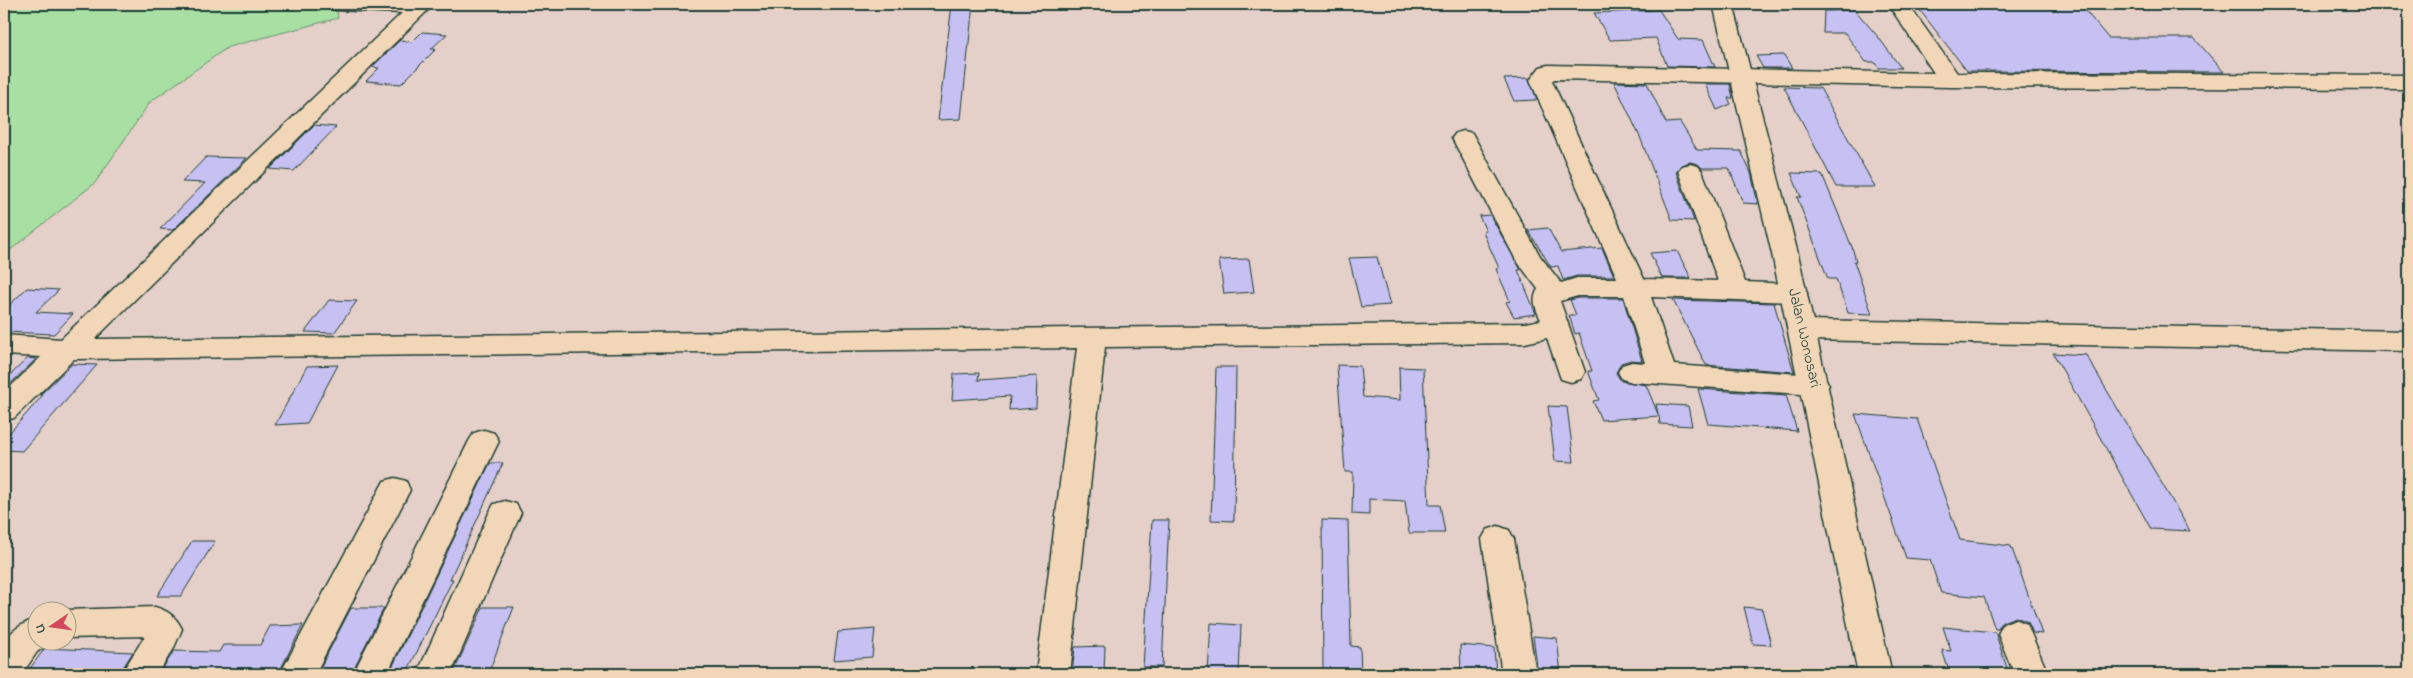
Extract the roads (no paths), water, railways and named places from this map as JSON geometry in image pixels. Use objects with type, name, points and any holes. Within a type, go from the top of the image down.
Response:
[{"type":"main road","points":[[336,4],[421,6]]},
{"type":"main road","name":"Jalan Wonosari","points":[[1722,4],[1742,77],[1803,330],[1876,674]]},
{"type":"main road","points":[[1898,4],[1950,80]]},
{"type":"main road","points":[[4,410],[421,6]]},
{"type":"main road","points":[[1663,374],[1634,286],[1541,80],[1548,72],[1950,80],[2286,83],[2409,82]]},
{"type":"main road","points":[[1464,138],[1529,260],[1555,293]]},
{"type":"main road","points":[[1690,172],[1734,291]]},
{"type":"main road","points":[[1571,372],[1557,327],[1546,302],[1547,296],[1555,293],[1577,287],[1634,286],[1794,293]]},
{"type":"main road","points":[[4,345],[68,349],[1525,333],[1557,327]]},
{"type":"main road","points":[[1803,330],[2409,341]]},
{"type":"main road","points":[[1053,674],[1092,338]]},
{"type":"main road","points":[[1632,372],[1815,385]]},
{"type":"main road","points":[[370,674],[484,442]]},
{"type":"main road","points":[[297,674],[395,490]]},
{"type":"main road","points":[[434,674],[506,513]]},
{"type":"main road","points":[[1498,539],[1519,674]]},
{"type":"main road","points":[[78,624],[155,621],[165,630],[161,640],[138,674]]},
{"type":"main road","points":[[2015,634],[2031,674]]},
{"type":"main road","points":[[4,673],[28,640]]}]
